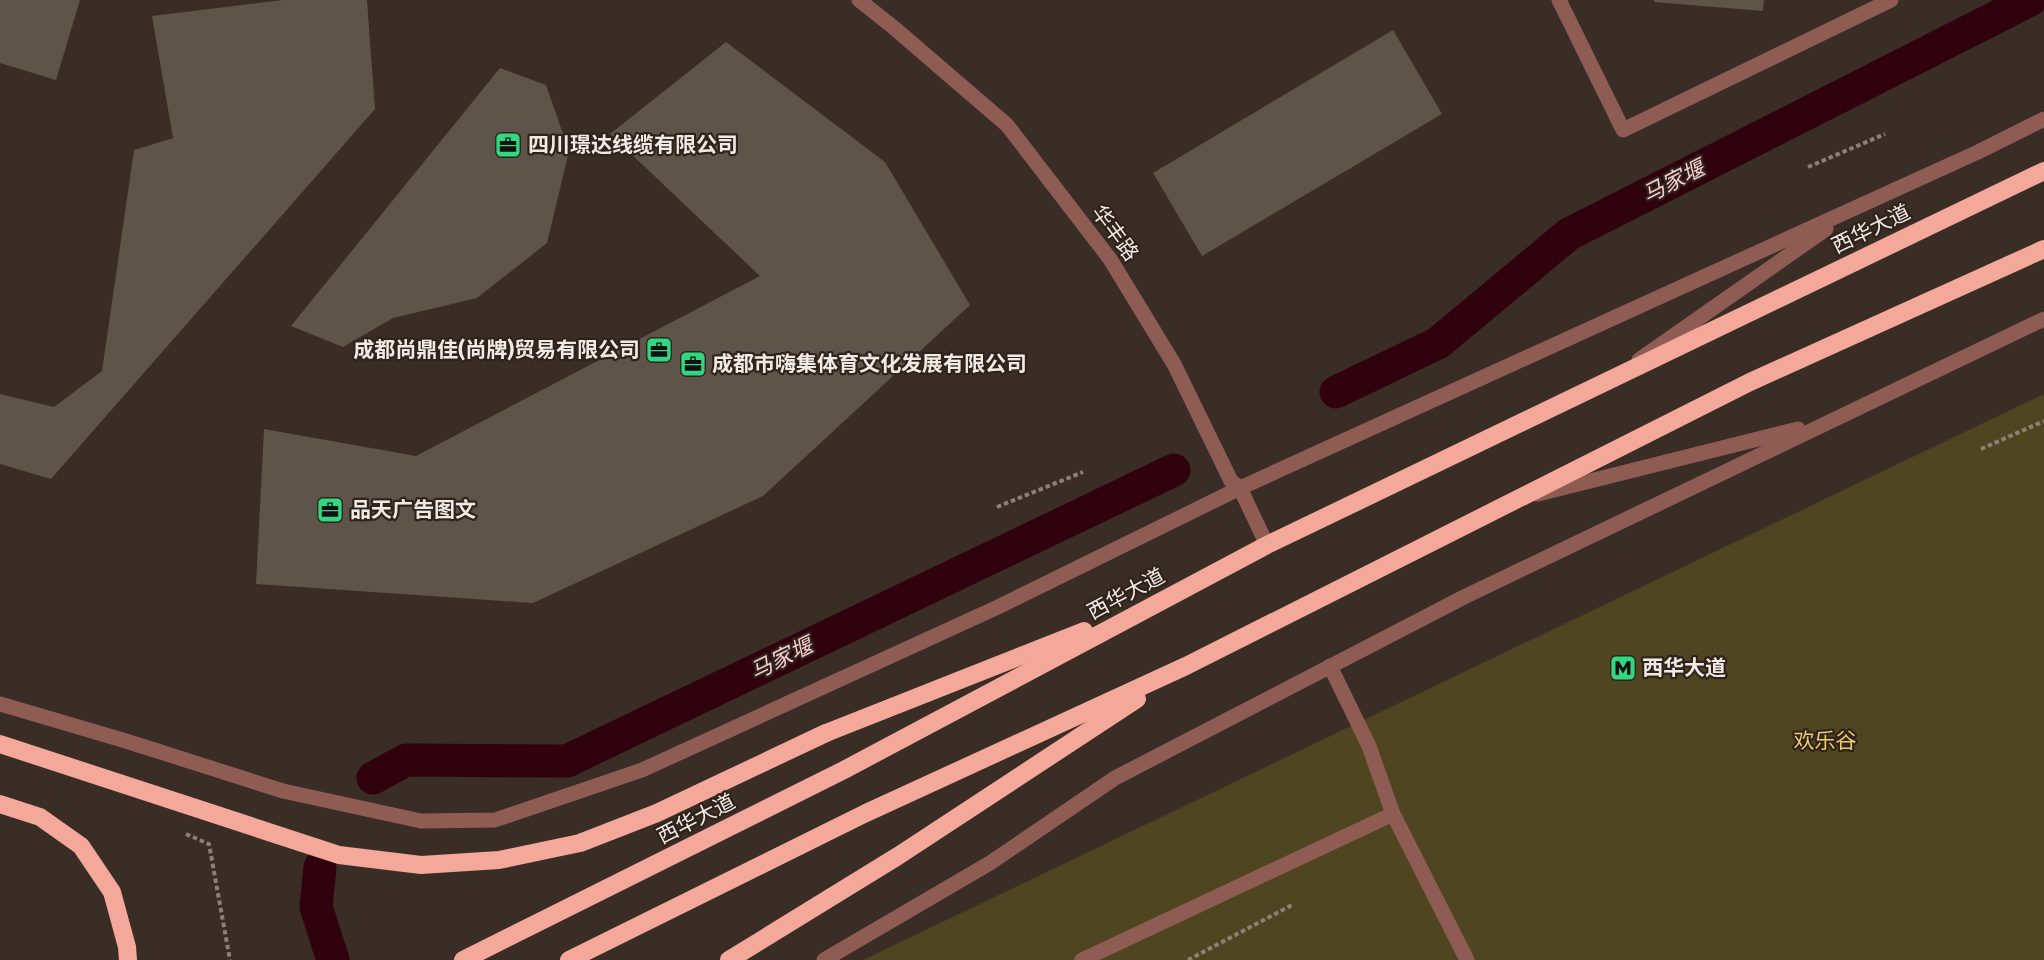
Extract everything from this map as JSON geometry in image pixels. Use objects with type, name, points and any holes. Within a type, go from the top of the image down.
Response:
[{"type":"highway","name":"西华大道","points":[[463,960],[844,770],[1267,544],[2044,171]]},
{"type":"highway","points":[[568,960],[866,813],[1186,666],[1750,382],[2044,249]]},
{"type":"highway","points":[[0,744],[339,855],[421,865],[499,860],[580,843],[657,813],[826,733],[1163,600]]},
{"type":"highway","points":[[729,960],[898,856],[1186,666]]},
{"type":"highway","points":[[0,804],[40,816],[81,846],[112,892],[127,947],[128,960]]},
{"type":"street","name":"华丰路","points":[[859,0],[1007,125],[1110,259],[1174,364],[1231,481],[1240,488],[1267,544]]},
{"type":"street","points":[[1559,0],[1623,130],[1891,0]]},
{"type":"street","points":[[0,704],[283,790],[421,820],[495,820],[642,770],[998,607],[1240,488],[1978,152],[2044,119]]},
{"type":"street","points":[[1613,378],[1858,207]]},
{"type":"street","points":[[824,960],[990,863],[1114,778],[1464,597],[2044,319]]},
{"type":"street","points":[[1518,499],[1829,422]]},
{"type":"street","points":[[1330,666],[1369,747],[1393,814],[1467,960]]},
{"type":"street","points":[[1082,960],[1393,814]]},
{"type":"path","points":[[1808,167],[1885,134]]},
{"type":"path","points":[[1981,449],[2044,421]]},
{"type":"path","points":[[997,507],[1083,472]]},
{"type":"path","points":[[181,831],[209,844],[230,960]]},
{"type":"path","points":[[1188,960],[1292,905]]},
{"type":"green space","name":"欢乐谷","points":[[2044,394],[2044,960],[863,960]]},
{"type":"building","points":[[0,0],[80,0],[56,80],[0,63]]},
{"type":"building","points":[[283,0],[367,0],[375,109],[51,479],[0,464],[0,394],[54,407],[102,371],[134,150],[173,138],[152,16]]},
{"type":"building","points":[[1654,0],[1764,0],[1763,11],[1654,2]]},
{"type":"building","points":[[1393,30],[1442,114],[1202,256],[1153,173]]},
{"type":"building","points":[[726,42],[885,162],[970,305],[763,496],[533,603],[256,584],[264,429],[416,456],[760,276],[610,134]]},
{"type":"building","points":[[500,68],[546,85],[569,151],[547,243],[477,298],[393,318],[343,347],[291,326]]},
{"type":"waterway","name":"马家堰","points":[[1336,392],[1438,343],[1569,234],[2030,0]]},
{"type":"waterway","name":"马家堰","points":[[373,778],[406,760],[567,761],[1174,470]]},
{"type":"waterway","name":"马家堰","points":[[320,867],[316,907],[333,960]]},
{"type":"place","name":"四川璟达线缆有限公司","points":[[508,145]]},
{"type":"place","name":"成都尚鼎佳(尚牌)贸易有限公司","points":[[659,350]]},
{"type":"place","name":"成都市嗨集体育文化发展有限公司","points":[[693,364]]},
{"type":"place","name":"品天广告图文","points":[[330,510]]},
{"type":"place","name":"西华大道","points":[[1623,668]]}]
